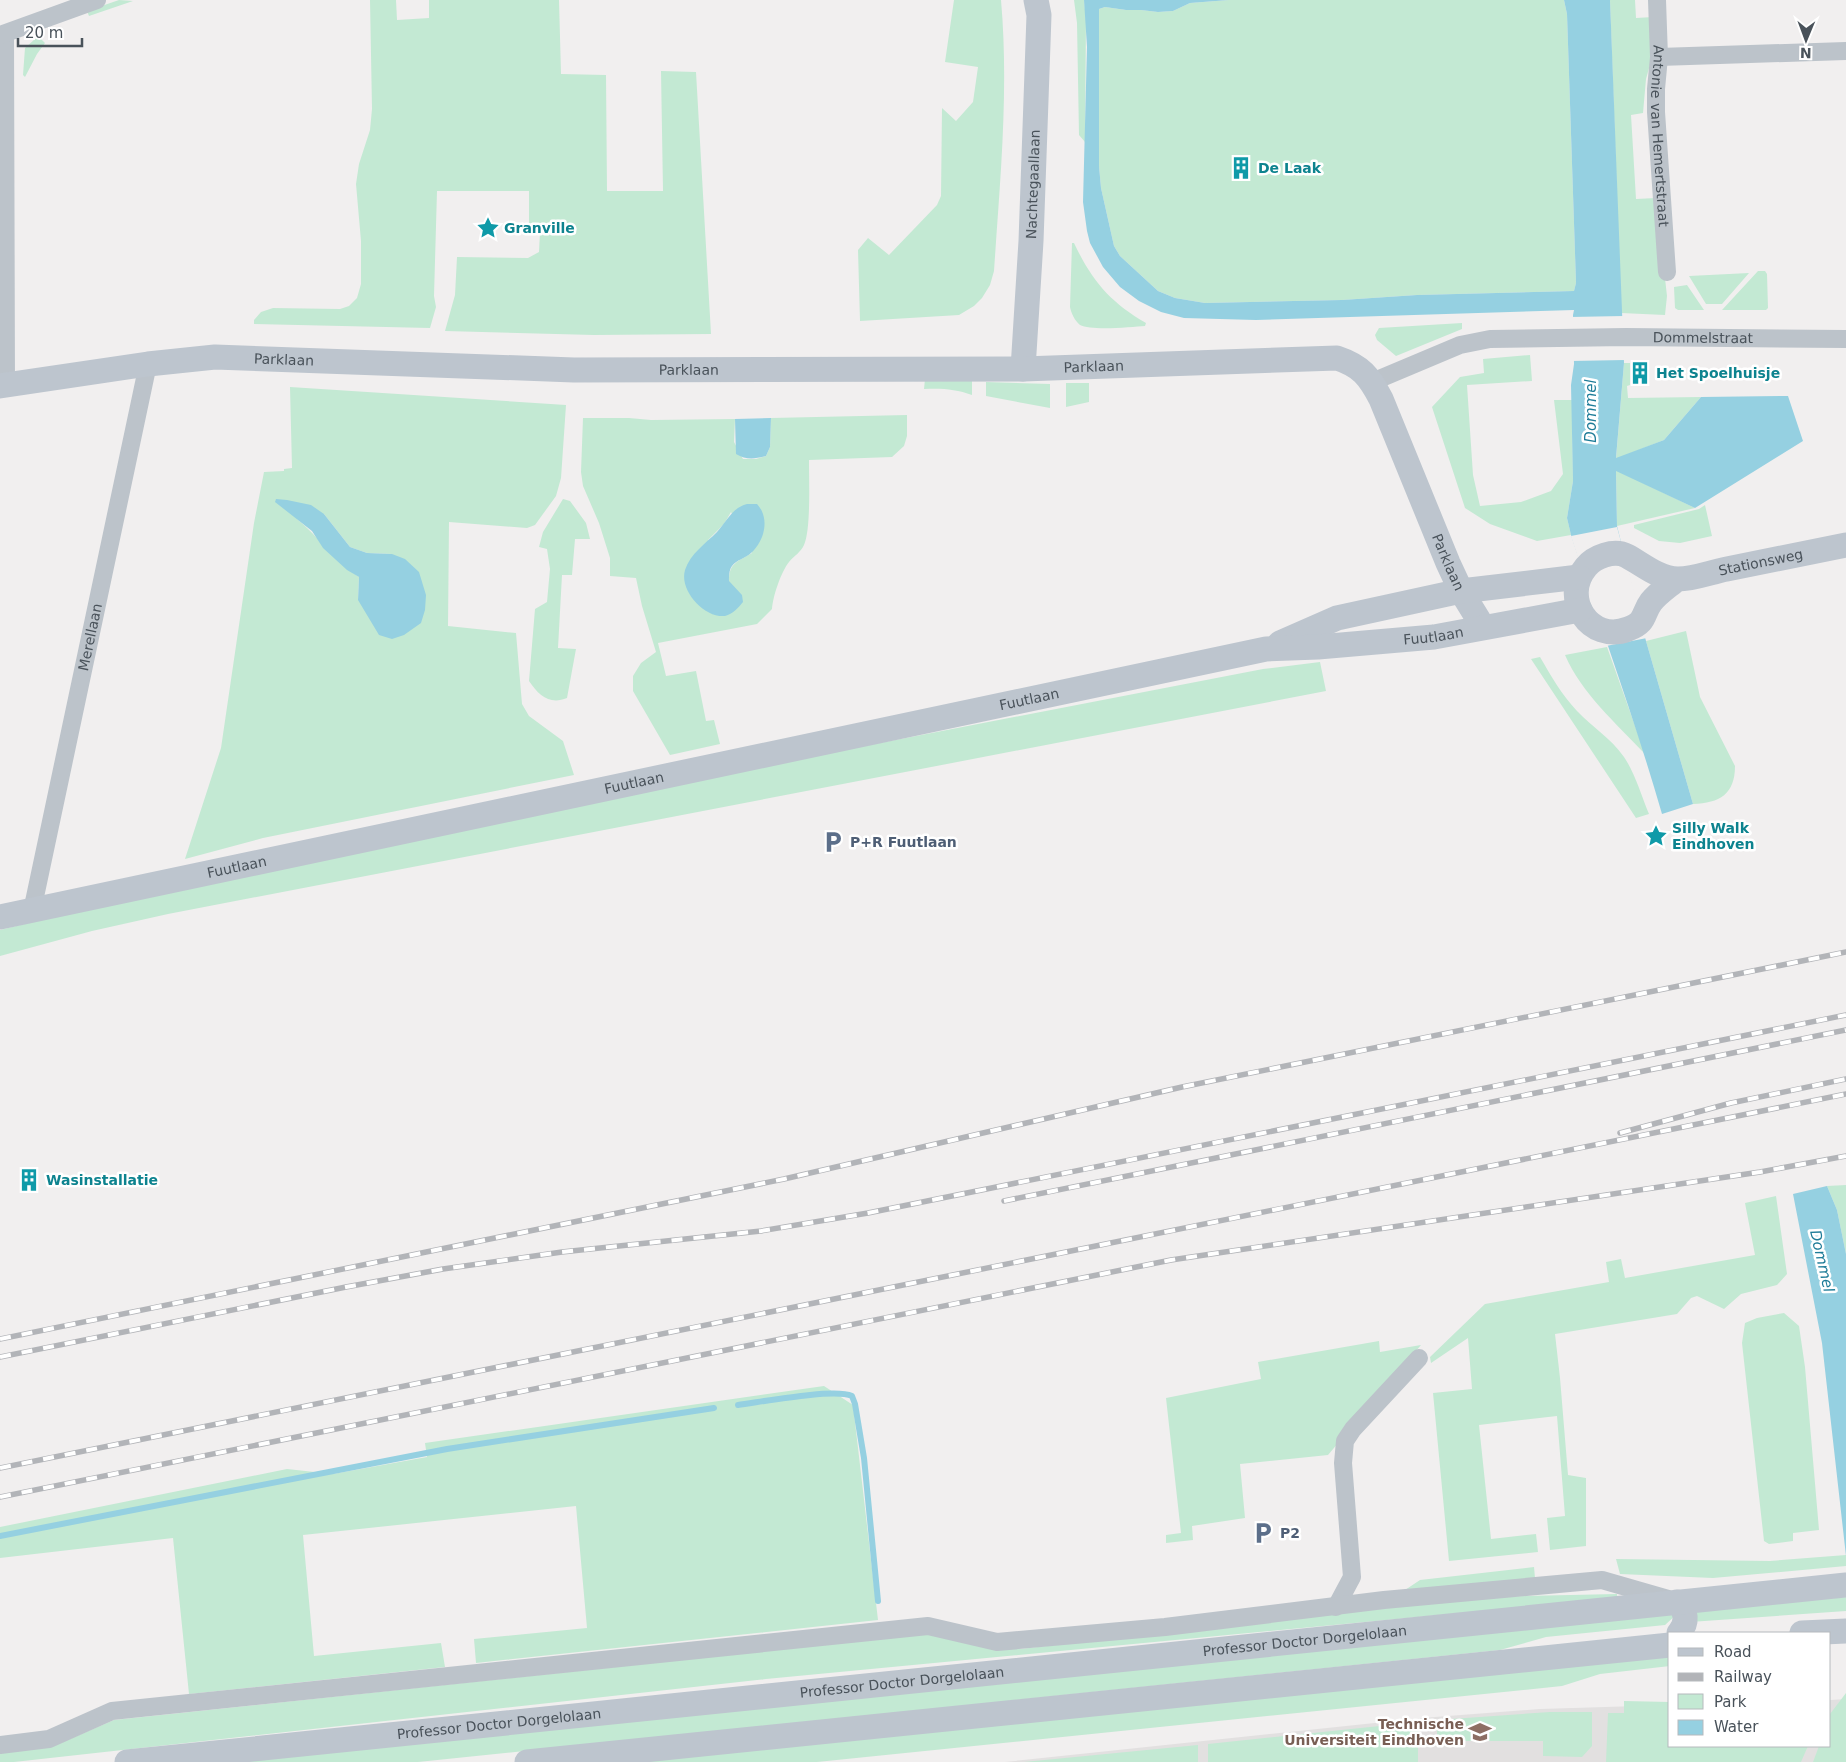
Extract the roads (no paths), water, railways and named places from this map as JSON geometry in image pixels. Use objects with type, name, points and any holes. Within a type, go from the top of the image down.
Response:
[{"type":"street","points":[[3,386],[3,34],[98,0]]},
{"type":"street","name":"Nachtegaallaan","points":[[1023,369],[1035,153],[1039,15],[1036,0]]},
{"type":"street","name":"Antonie van Hemertstraat","points":[[1657,0],[1659,57],[1656,112],[1667,272]]},
{"type":"street","points":[[1659,57],[1846,51]]},
{"type":"street","name":"Dommelstraat","points":[[1372,382],[1460,344],[1490,339],[1626,336],[1846,339]]},
{"type":"street","name":"Parklaan","points":[[3,386],[148,364],[215,357],[574,370],[1023,369],[1337,358],[1356,366],[1372,382],[1381,399],[1448,563],[1461,591],[1482,627]]},
{"type":"street","name":"Merellaan","points":[[32,911],[148,364]]},
{"type":"street","name":"Stationsweg","points":[[1580,575],[1590,562],[1600,556],[1612,554],[1625,555],[1649,570],[1677,579],[1846,545]]},
{"type":"street","points":[[1461,591],[1580,575],[1576,594],[1580,610],[1585,618],[1600,629],[1618,632],[1635,626],[1644,618],[1650,603],[1677,579]]},
{"type":"street","name":"Fuutlaan","points":[[1266,649],[1337,618],[1461,591]]},
{"type":"street","points":[[1482,627],[1580,610]]},
{"type":"street","name":"Fuutlaan","points":[[0,917],[1266,649],[1418,639],[1482,627]]},
{"type":"street","points":[[1336,1607],[1352,1577],[1343,1463],[1345,1442],[1353,1429],[1419,1358]]},
{"type":"street","name":"Professor Doctor Dorgelolaan","points":[[0,1745],[49,1739],[112,1711],[928,1626],[997,1642],[1165,1626],[1384,1600],[1602,1580],[1678,1602]]},
{"type":"street","name":"Professor Doctor Dorgelolaan","points":[[127,1762],[1837,1586]]},
{"type":"street","points":[[1678,1602],[1683,1607],[1686,1620],[1680,1632]]},
{"type":"street","points":[[1820,1632],[1839,1631]]},
{"type":"street","points":[[527,1762],[1664,1643]]},
{"type":"water","name":"Dommel","points":[[1084,0],[1229,0],[1190,3],[1173,11],[1158,12],[1105,7],[1099,9],[1099,166],[1101,188],[1114,246],[1120,256],[1158,291],[1175,298],[1205,303],[1574,291],[1576,283],[1567,14],[1564,0],[1610,0],[1624,363],[1616,458],[1664,440],[1701,397],[1788,396],[1803,441],[1695,508],[1616,471],[1617,526],[1646,641],[1693,804],[1662,814],[1571,535],[1567,518],[1573,481],[1571,385],[1574,364],[1574,310],[1256,320],[1184,318],[1161,312],[1139,301],[1120,287],[1103,267],[1090,243],[1087,231],[1083,202],[1087,47]]},
{"type":"water","points":[[771,418],[770,447],[766,456],[751,458],[736,454],[735,419]]},
{"type":"water","points":[[276,499],[311,505],[324,514],[350,547],[367,553],[392,554],[405,559],[419,572],[426,595],[425,610],[421,623],[404,635],[392,639],[379,635],[358,600],[359,577],[347,570],[323,548],[312,531],[275,502]]},
{"type":"water","points":[[747,504],[757,504],[764,516],[764,529],[756,548],[736,562],[730,569],[729,581],[742,595],[743,602],[730,614],[725,616],[717,615],[702,608],[689,594],[684,578],[685,570],[694,554],[737,509]]},
{"type":"water","name":"Dommel","points":[[1827,1186],[1837,1210],[1846,1254],[1846,1556],[1822,1343],[1793,1194]]},
{"type":"waterway","points":[[738,1405],[814,1395],[843,1394],[852,1396],[864,1458],[878,1601]]},
{"type":"waterway","points":[[0,1536],[447,1449],[714,1408]]},
{"type":"railway","points":[[0,1339],[784,1179],[1182,1087],[1846,952]]},
{"type":"railway","points":[[0,1357],[443,1269],[562,1252],[761,1231],[868,1213],[1846,1015]]},
{"type":"railway","points":[[1004,1201],[1846,1030]]},
{"type":"railway","points":[[1620,1133],[1731,1103],[1846,1079]]},
{"type":"railway","points":[[0,1468],[1846,1094]]},
{"type":"railway","points":[[0,1497],[1171,1260],[1760,1172],[1846,1156]]},
{"type":"place","name":"De Laak","points":[[1241,168]]},
{"type":"place","name":"Granville","points":[[488,228]]},
{"type":"place","name":"Het Spoelhuisje","points":[[1640,373]]},
{"type":"place","name":"Silly Walk Eindhoven","points":[[1656,836]]},
{"type":"place","name":"P+R Fuutlaan","points":[[833,842]]},
{"type":"place","name":"Wasinstallatie","points":[[29,1180]]},
{"type":"place","name":"P2","points":[[1263,1533]]},
{"type":"place","name":"Technische Universiteit Eindhoven","points":[[1480,1732]]}]
